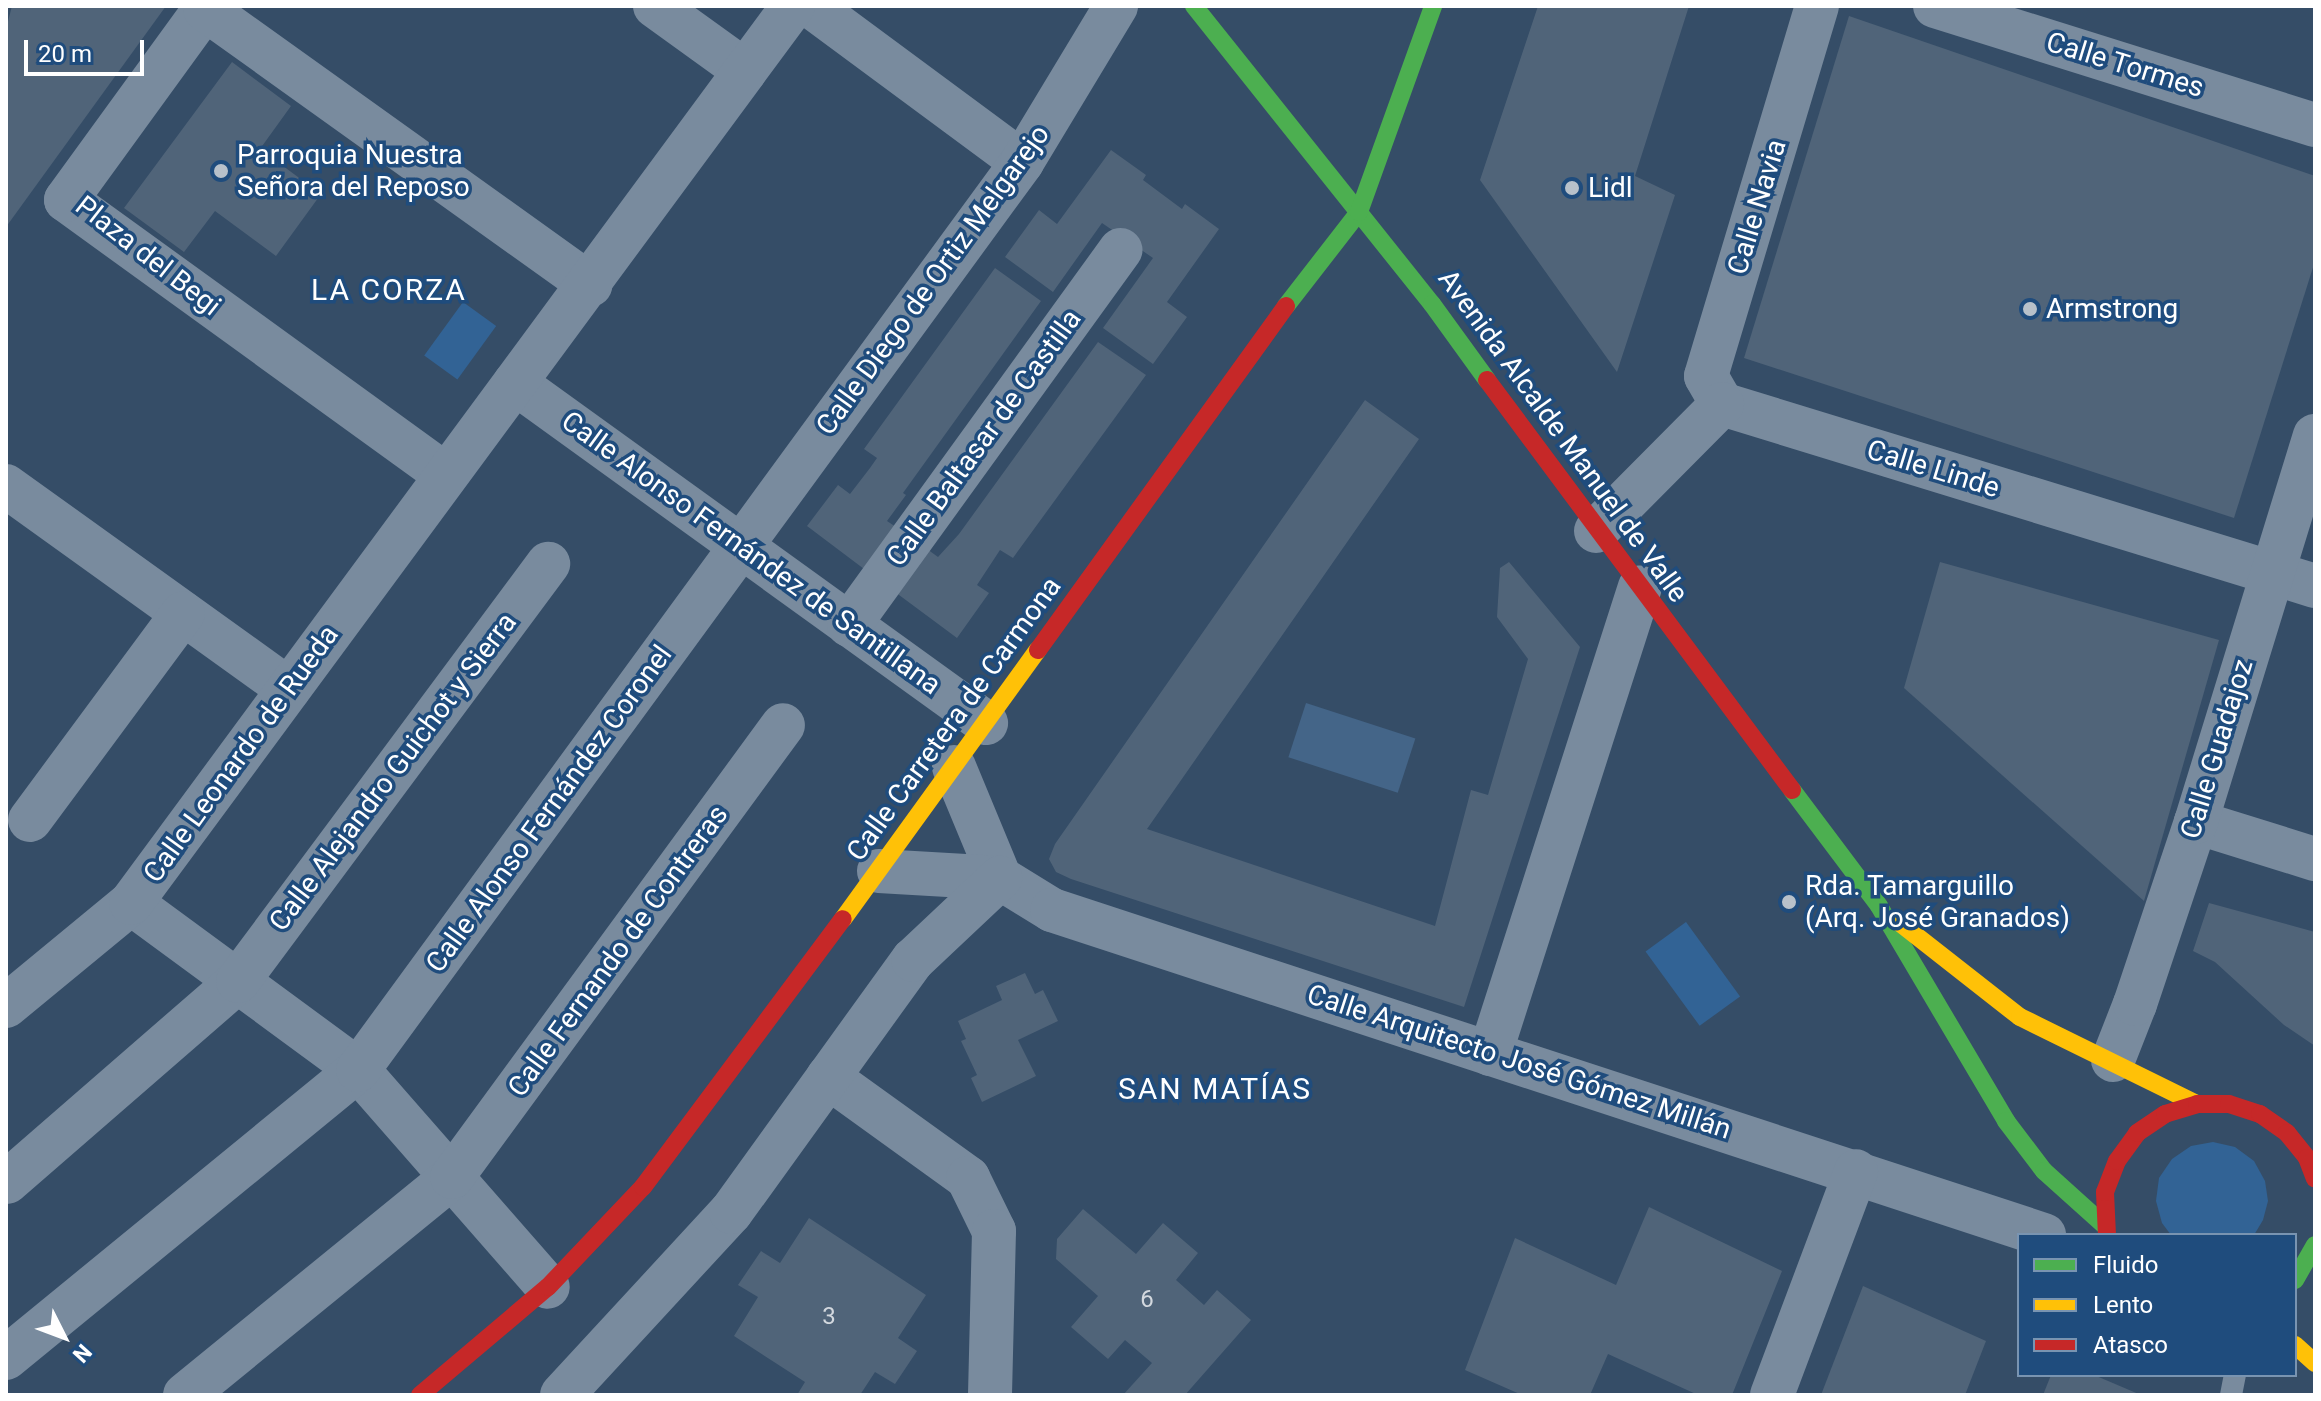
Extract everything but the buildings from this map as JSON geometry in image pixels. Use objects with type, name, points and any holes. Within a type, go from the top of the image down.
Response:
[{"type":"main road","name":"Avenida Alcalde Manuel de Valle","points":[[1194,6],[1432,304],[1596,531],[1879,906],[2006,1121],[2044,1171],[2106,1230]]},
{"type":"main road","name":"Calle Carretera de Carmona","points":[[420,1395],[548,1287],[643,1187],[879,871],[1281,313],[1359,212],[1433,6]]},
{"type":"main road","name":"Avenida Alcalde Manuel de Valle","points":[[1879,906],[2020,1017],[2113,1060],[2197,1104]]},
{"type":"main road","points":[[2106,1230],[2109,1182],[2117,1161],[2137,1133],[2165,1114],[2197,1104],[2229,1104],[2260,1114],[2287,1133],[2311,1158],[2315,1179]]},
{"type":"main road","points":[[2297,1276],[2315,1245]]},
{"type":"main road","points":[[2297,1347],[2315,1363]]},
{"type":"street","points":[[655,6],[745,71]]},
{"type":"street","points":[[446,475],[590,285],[793,6]]},
{"type":"street","points":[[811,6],[1022,162]]},
{"type":"street","name":"Calle Diego de Ortiz Melgarejo","points":[[741,548],[1022,162],[1116,6]]},
{"type":"street","name":"Calle Navia","points":[[1722,404],[1706,376],[1817,6]]},
{"type":"street","name":"Calle Tormes","points":[[1935,6],[2315,125]]},
{"type":"street","name":"Plaza del Begi","points":[[446,475],[66,200],[206,8],[590,285]]},
{"type":"street","name":"Calle Baltasar de Castilla","points":[[849,625],[1120,250]]},
{"type":"street","name":"Calle Alonso Fernández de Santillana","points":[[515,383],[986,723]]},
{"type":"street","points":[[1596,531],[1722,404]]},
{"type":"street","name":"Calle Linde","points":[[1722,404],[2315,586]]},
{"type":"street","name":"Calle Guadajoz","points":[[2113,1060],[2196,822],[2315,436]]},
{"type":"street","name":"Calle Leonardo de Rueda","points":[[6,1006],[131,903],[446,475]]},
{"type":"street","points":[[6,486],[289,689]]},
{"type":"street","name":"Calle Alonso Fernández Coronel","points":[[6,1358],[358,1070],[741,548]]},
{"type":"street","name":"Calle Alejandro Guichot y Sierra","points":[[7,1182],[238,981],[548,564]]},
{"type":"street","points":[[1490,1054],[1640,588]]},
{"type":"street","points":[[30,820],[183,613]]},
{"type":"street","name":"Calle Fernando de Contreras","points":[[185,1395],[452,1177],[783,725]]},
{"type":"street","points":[[954,767],[1000,878]]},
{"type":"street","points":[[2196,822],[2315,859]]},
{"type":"street","points":[[879,871],[1000,878]]},
{"type":"street","points":[[562,1395],[731,1212],[913,960],[1000,878]]},
{"type":"street","name":"Calle Arquitecto José Gómez Millán","points":[[1000,878],[1052,910],[2038,1233]]},
{"type":"street","points":[[131,903],[358,1070],[548,1287]]},
{"type":"street","points":[[828,1077],[968,1178],[994,1231],[990,1395]]},
{"type":"street","points":[[1772,1395],[1856,1171]]},
{"type":"shaded area","points":[[463,302],[496,326],[457,379],[424,355]]},
{"type":"shaded area","points":[[1306,703],[1415,739],[1398,793],[1288,757]]},
{"type":"shaded area","points":[[1686,922],[1740,996],[1700,1026],[1646,951]]},
{"type":"shaded area","points":[[2213,1142],[2235,1147],[2254,1161],[2265,1181],[2268,1201],[2263,1220],[2255,1233],[2170,1233],[2162,1223],[2156,1201],[2159,1178],[2172,1159],[2191,1146]]},
{"type":"traffic: fast","points":[[1194,6],[1432,304],[1487,380]]},
{"type":"traffic: fast","points":[[1286,306],[1359,212],[1433,6]]},
{"type":"traffic: fast","points":[[1792,790],[1879,906],[2006,1121],[2044,1171],[2105,1226]]},
{"type":"traffic: fast","points":[[2297,1276],[2315,1245]]},
{"type":"traffic: slow","points":[[843,919],[1038,650]]},
{"type":"traffic: slow","points":[[1900,923],[2020,1017],[2197,1104]]},
{"type":"traffic: slow","points":[[2297,1347],[2315,1363]]},
{"type":"traffic: jam","points":[[1038,650],[1286,306]]},
{"type":"traffic: jam","points":[[1487,380],[1792,790]]},
{"type":"traffic: jam","points":[[420,1395],[548,1287],[643,1187],[843,919]]},
{"type":"traffic: jam","points":[[2107,1233],[2105,1192],[2117,1161],[2137,1133],[2165,1114],[2197,1104],[2229,1104],[2260,1114],[2287,1133],[2307,1158],[2315,1179]]},
{"type":"place","name":"Parroquia Nuestra Señora del Reposo","points":[[221,171]]},
{"type":"place","name":"Lidl","points":[[1572,188]]},
{"type":"place","name":"Armstrong","points":[[2030,309]]},
{"type":"place","name":"Rda. Tamarguillo (Arq. José Granados)","points":[[1789,902]]},
{"type":"district","name":"LA CORZA","points":[[389,290]]},
{"type":"district","name":"SAN MATÍAS","points":[[1215,1089]]}]
